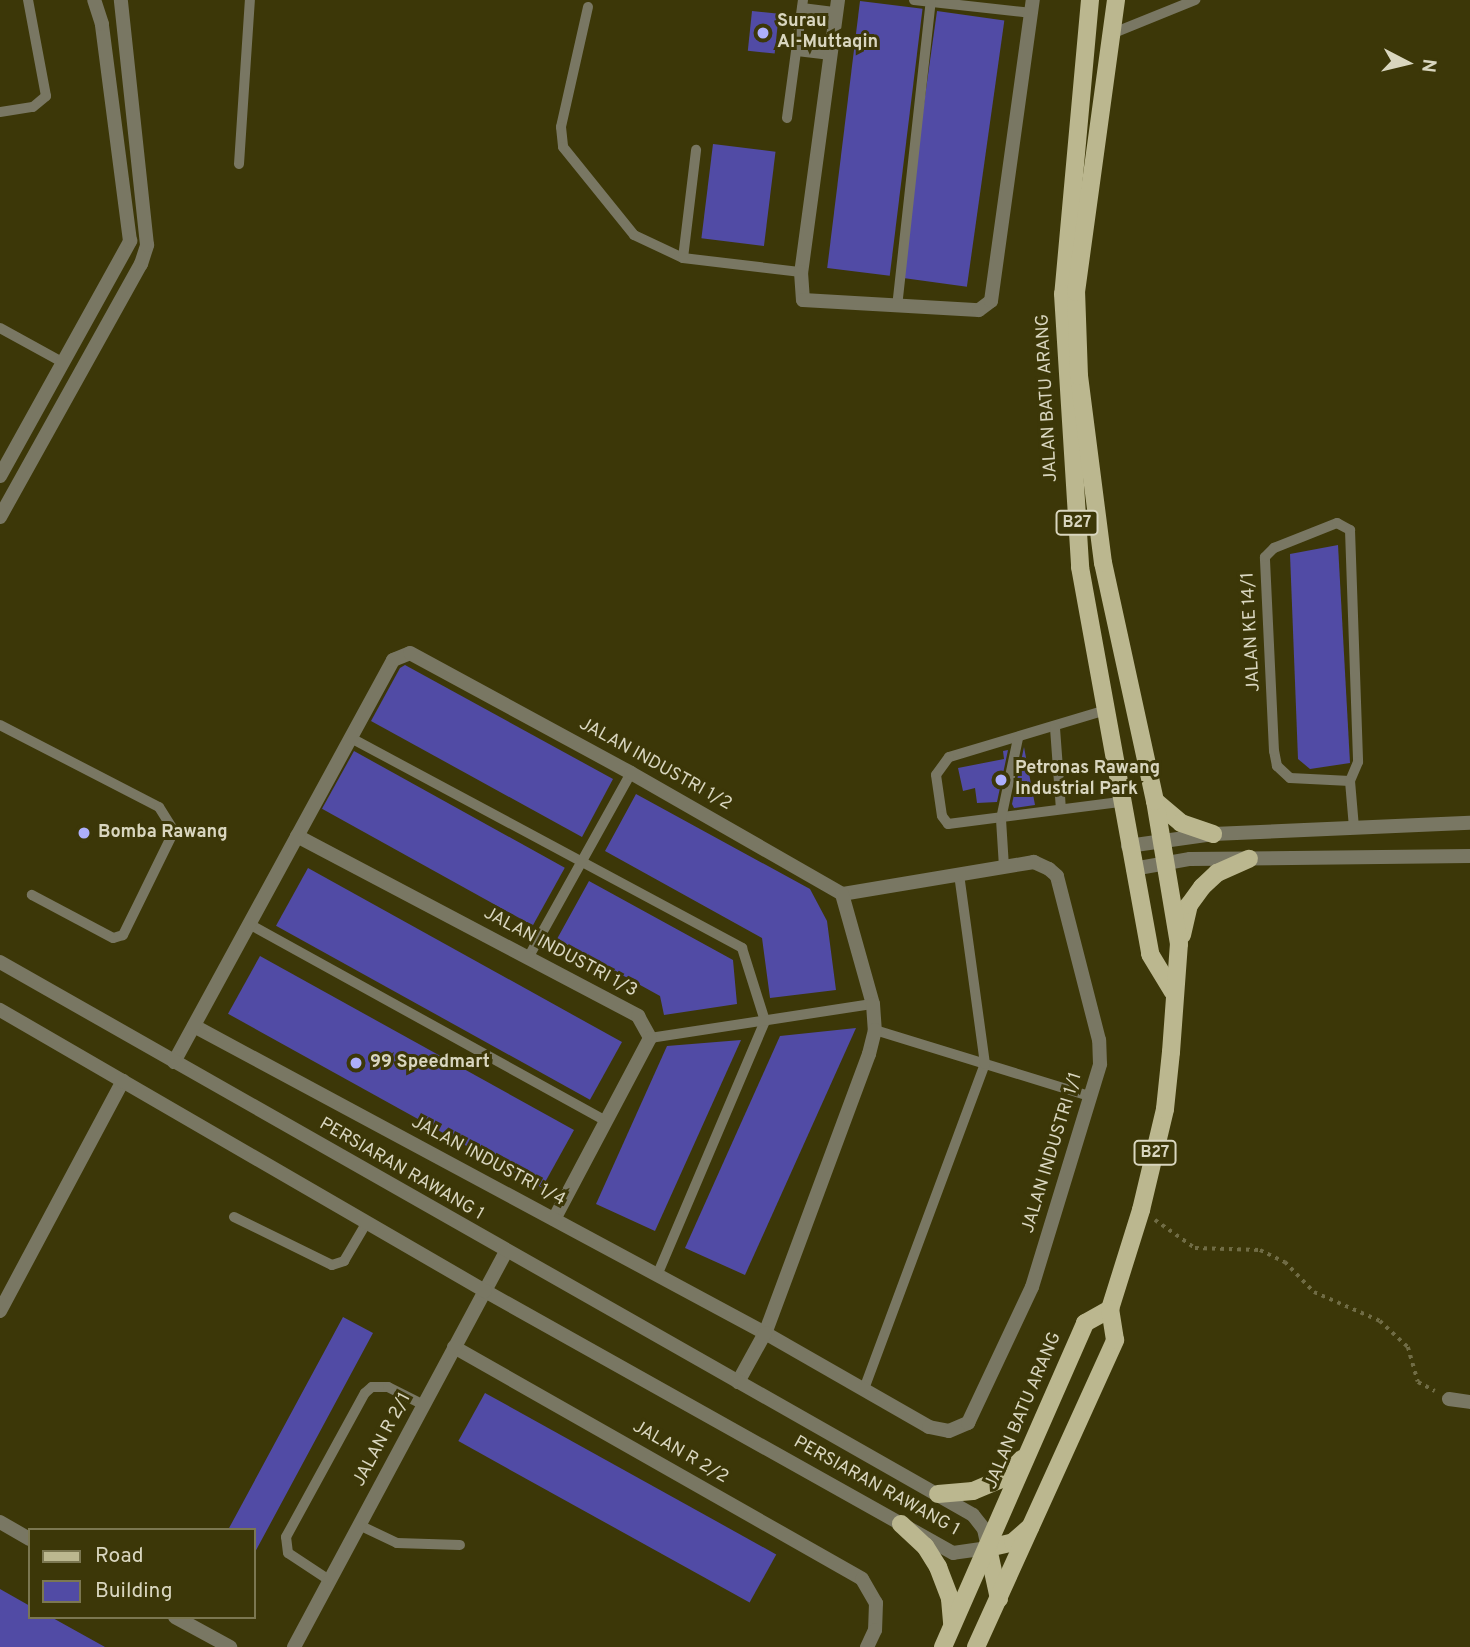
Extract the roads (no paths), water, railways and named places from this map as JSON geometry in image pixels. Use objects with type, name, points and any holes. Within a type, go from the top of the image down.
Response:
[{"type":"main road","name":"JALAN BATU ARANG","points":[[1090,0],[1063,294],[1080,568],[1120,802],[1150,954],[1173,992]]},
{"type":"main road","name":"JALAN BATU ARANG","points":[[943,1647],[1085,1323],[1110,1309],[1141,1210],[1165,1109],[1179,944],[1155,801],[1103,564],[1079,376],[1076,292],[1116,0]]},
{"type":"main road","points":[[1155,801],[1181,823],[1213,834]]},
{"type":"main road","points":[[1179,944],[1189,905],[1202,887],[1217,873],[1249,859]]},
{"type":"main road","points":[[976,1647],[1035,1522],[1115,1340],[1110,1309]]},
{"type":"main road","points":[[938,1494],[973,1491],[1003,1478],[1028,1453]]},
{"type":"main road","points":[[999,1600],[988,1548],[1013,1542],[1035,1522]]},
{"type":"main road","points":[[901,1524],[925,1546],[938,1567],[950,1599],[952,1627]]},
{"type":"street","points":[[0,476],[130,241],[102,24],[94,0]]},
{"type":"street","points":[[0,517],[141,264],[147,245],[121,0]]},
{"type":"street","points":[[837,6],[800,293],[810,303],[979,310],[991,301],[1032,6]]},
{"type":"street","name":"JALAN INDUSTRI 1/2","points":[[174,1062],[393,660],[410,653],[631,773],[842,894]]},
{"type":"street","points":[[1128,846],[1213,834],[1470,823]]},
{"type":"street","name":"JALAN INDUSTRI 1/3","points":[[297,836],[638,1016],[650,1038]]},
{"type":"street","points":[[1133,869],[1166,863],[1249,859],[1470,856]]},
{"type":"street","name":"JALAN INDUSTRI 1/1","points":[[765,1333],[929,1427],[949,1431],[968,1423],[1031,1287],[1100,1064],[1098,1040],[1057,876],[1034,862],[842,894]]},
{"type":"street","points":[[738,1382],[765,1333],[875,1030],[873,1004],[842,894]]},
{"type":"street","name":"PERSIARAN RAWANG 1","points":[[0,962],[506,1252],[938,1494],[973,1515],[984,1529],[988,1548],[953,1553],[485,1291],[0,1010]]},
{"type":"street","name":"JALAN INDUSTRI 1/4","points":[[194,1026],[765,1333]]},
{"type":"street","points":[[554,1219],[650,1038]]},
{"type":"street","points":[[0,1311],[123,1082]]},
{"type":"street","name":"JALAN R 2/1","points":[[298,1645],[329,1580],[506,1252]]},
{"type":"street","name":"JALAN R 2/2","points":[[454,1347],[862,1579],[876,1603],[875,1630],[867,1647]]},
{"type":"street","points":[[1449,1399],[1470,1402]]},
{"type":"street","points":[[0,1522],[28,1537]]},
{"type":"street","points":[[179,1619],[230,1647]]},
{"type":"lane","points":[[0,112],[33,107],[46,96],[28,0]]},
{"type":"lane","points":[[239,164],[250,0]]},
{"type":"lane","points":[[914,0],[1032,6]]},
{"type":"lane","points":[[897,307],[931,1]]},
{"type":"lane","points":[[1111,34],[1197,1]]},
{"type":"lane","points":[[788,118],[803,4],[837,6]]},
{"type":"lane","points":[[588,7],[561,127],[563,147],[634,235],[683,258],[801,272]]},
{"type":"lane","points":[[797,51],[831,55]]},
{"type":"lane","points":[[683,258],[696,150]]},
{"type":"lane","points":[[0,328],[64,363]]},
{"type":"lane","name":"JALAN KE 14/1","points":[[1350,780],[1290,778],[1277,766],[1273,737],[1265,557],[1274,548],[1337,523],[1350,530],[1358,762],[1350,780],[1354,828]]},
{"type":"lane","points":[[1106,710],[1055,728],[949,757],[936,775],[942,816],[948,824],[1120,802]]},
{"type":"lane","points":[[0,725],[159,807],[174,831],[123,935],[113,938],[32,895]]},
{"type":"lane","points":[[1055,728],[1061,810]]},
{"type":"lane","points":[[351,737],[742,948],[765,1021],[657,1275]]},
{"type":"lane","points":[[1004,867],[1001,819],[1018,738]]},
{"type":"lane","points":[[528,958],[631,773]]},
{"type":"lane","points":[[864,1389],[985,1064],[959,874]]},
{"type":"lane","points":[[249,925],[606,1121]]},
{"type":"lane","points":[[650,1038],[873,1004]]},
{"type":"lane","points":[[875,1030],[1090,1096]]},
{"type":"lane","points":[[234,1217],[332,1265],[344,1261],[367,1222]]},
{"type":"lane","points":[[329,1580],[288,1553],[286,1537],[365,1393],[372,1387],[388,1387],[424,1405]]},
{"type":"lane","points":[[359,1525],[397,1543],[460,1545]]},
{"type":"place","name":"Surau Al-Muttaqin","points":[[763,33]]},
{"type":"place","name":"Petronas Rawang Industrial Park","points":[[1001,780]]},
{"type":"place","name":"Bomba Rawang","points":[[84,833]]},
{"type":"place","name":"99 Speedmart","points":[[356,1063]]}]
